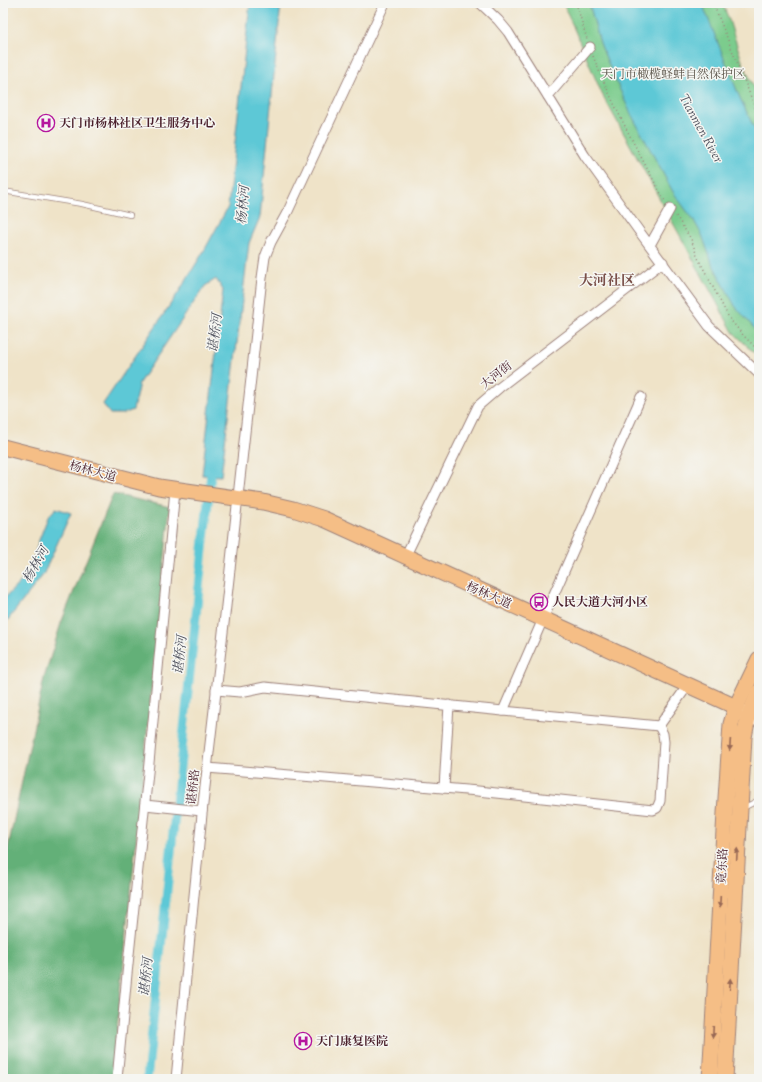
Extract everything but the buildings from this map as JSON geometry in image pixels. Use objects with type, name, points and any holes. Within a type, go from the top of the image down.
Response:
[{"type":"main road","name":"杨林大道","points":[[3,447],[138,482],[180,491],[293,509],[324,519],[688,685],[752,711]]},
{"type":"main road","name":"竟东路","points":[[752,711],[759,660]]},
{"type":"main road","name":"竟东路","points":[[725,1079],[744,737],[759,692]]},
{"type":"main road","name":"竟东路","points":[[710,1079],[730,731],[733,718],[752,711]]},
{"type":"street","name":"谌桥路","points":[[176,1079],[202,811],[262,278],[266,257],[271,242],[288,211],[385,3]]},
{"type":"street","points":[[480,3],[508,32],[585,156],[709,326],[759,374]]},
{"type":"street","points":[[548,96],[590,47]]},
{"type":"street","points":[[650,245],[670,209]]},
{"type":"street","name":"大河街","points":[[406,557],[478,406],[500,386],[663,262]]},
{"type":"street","points":[[503,711],[641,397]]},
{"type":"street","points":[[117,1079],[145,805],[180,491]]},
{"type":"street","points":[[659,726],[688,685]]},
{"type":"street","points":[[216,690],[240,692],[265,687],[659,726]]},
{"type":"street","points":[[444,788],[449,705]]},
{"type":"street","points":[[207,768],[444,788],[653,810],[657,808],[660,801],[664,742],[663,734],[659,726]]},
{"type":"street","points":[[145,805],[202,811]]},
{"type":"lane","points":[[3,191],[82,204],[130,215]]},
{"type":"lane","points":[[3,340],[4,333]]},
{"type":"lane","points":[[739,810],[759,800]]},
{"type":"path","points":[[576,3],[604,85],[655,184],[691,239],[697,256],[729,318],[759,351]]},
{"type":"path","points":[[713,3],[759,117]]},
{"type":"green space","name":"天门市橄榄蛏蚌自然保护区","points":[[563,3],[722,3],[742,61],[759,99],[759,358],[733,332],[602,94]]},
{"type":"green space","points":[[113,494],[170,507],[112,1079],[3,1079],[3,871],[44,678],[61,623]]},
{"type":"water","name":"杨林河","points":[[250,3],[281,3],[260,217],[249,243],[221,476],[202,475],[223,290],[216,279],[205,286],[139,383],[133,410],[123,414],[110,414],[103,404],[180,290],[228,207]]},
{"type":"water","name":"天门市橄榄蛏蚌自然保护区","points":[[589,3],[702,3],[740,98],[759,138],[759,334],[735,306],[712,263],[702,235],[673,192],[630,112],[600,43]]},
{"type":"water","name":"杨林河","points":[[56,508],[71,513],[43,575],[3,626],[3,600],[29,573],[48,517]]},
{"type":"waterway","name":"谌桥河","points":[[147,1079],[212,464]]},
{"type":"place","name":"天门市杨林社区卫生服务中心","points":[[46,123]]},
{"type":"place","name":"人民大道大河小区","points":[[539,602]]},
{"type":"place","name":"天门康复医院","points":[[303,1041]]},
{"type":"district","name":"大河社区","points":[[607,280]]},
{"type":"water label","name":"Tianmen River","points":[[702,128]]}]
